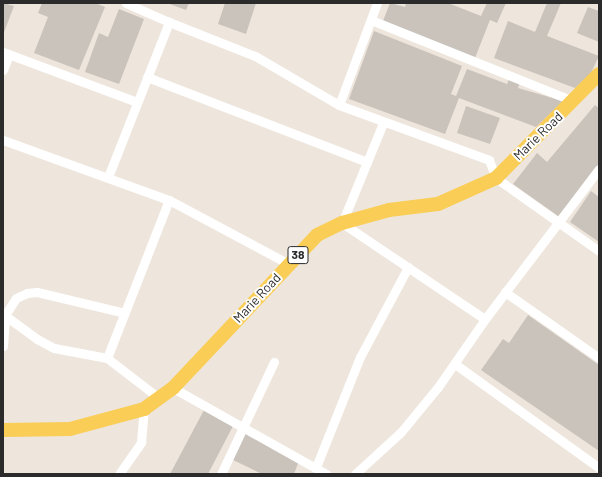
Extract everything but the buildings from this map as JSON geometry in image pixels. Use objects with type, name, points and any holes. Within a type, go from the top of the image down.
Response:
[{"type":"main road","name":"Marie Road","points":[[3,430],[70,429],[144,409],[173,388],[316,235],[342,223],[389,210],[438,204],[496,178],[574,101],[599,74]]},
{"type":"street","points":[[126,3],[255,56],[339,106],[489,160],[496,178],[599,250]]},
{"type":"street","points":[[339,106],[377,3]]},
{"type":"street","points":[[371,20],[574,101]]},
{"type":"street","points":[[108,177],[170,22]]},
{"type":"street","points":[[3,70],[6,53],[137,102]]},
{"type":"street","points":[[147,77],[367,162]]},
{"type":"street","points":[[383,123],[342,223],[485,319]]},
{"type":"street","points":[[3,140],[169,200],[289,264]]},
{"type":"street","points":[[355,474],[401,432],[455,364],[485,319],[599,169]]},
{"type":"street","points":[[107,358],[169,200]]},
{"type":"street","points":[[316,467],[360,357],[408,267]]},
{"type":"street","points":[[3,346],[4,315],[16,298],[37,292],[124,313]]},
{"type":"street","points":[[505,292],[599,358]]},
{"type":"street","points":[[4,315],[37,339],[54,348],[107,358],[159,398]]},
{"type":"street","points":[[221,474],[245,428],[274,362]]},
{"type":"street","points":[[455,364],[599,468]]},
{"type":"street","points":[[173,388],[316,467],[326,474]]},
{"type":"street","points":[[119,474],[141,442],[144,409]]}]
